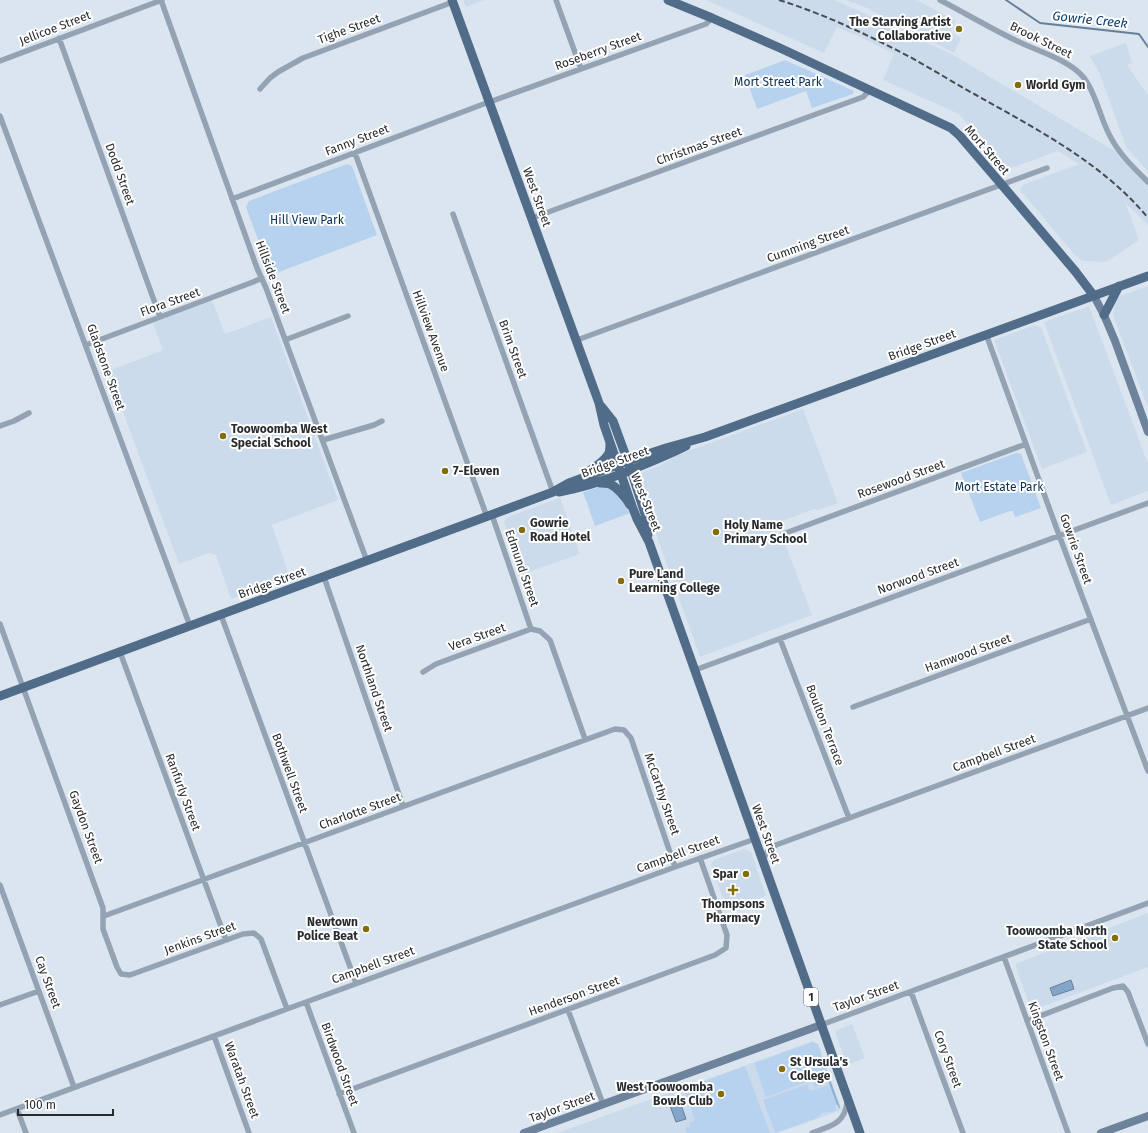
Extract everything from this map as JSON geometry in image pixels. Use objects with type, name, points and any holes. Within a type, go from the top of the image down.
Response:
[{"type":"main road","name":"Mort Street","points":[[668,0],[780,48],[951,128],[960,136],[1002,185],[1075,271],[1094,296]]},
{"type":"main road","name":"West Street","points":[[452,1],[577,340],[599,403],[610,443],[637,518],[649,542],[860,1133]]},
{"type":"main road","name":"Bridge Street","points":[[0,696],[489,516],[553,492],[569,483],[666,456],[705,437],[1148,276]]},
{"type":"main road","points":[[1104,315],[1119,286]]},
{"type":"main road","name":"West Street","points":[[599,403],[613,421],[645,514],[649,542]]},
{"type":"main road","points":[[569,483],[588,472],[604,460],[609,452],[610,443]]},
{"type":"main road","name":"Bridge Street","points":[[553,492],[570,490],[596,483],[620,469]]},
{"type":"main road","points":[[596,483],[607,483],[614,487],[628,502],[637,518]]},
{"type":"street","name":"Jellicoe Street","points":[[0,61],[162,0]]},
{"type":"street","name":"Hillside Street","points":[[162,0],[232,199],[286,340],[367,561]]},
{"type":"street","points":[[556,0],[581,69]]},
{"type":"street","name":"Brook Street","points":[[940,0],[1016,41],[1059,60],[1076,70],[1084,77],[1090,86],[1109,135],[1118,149],[1148,182]]},
{"type":"street","name":"Tighe Street","points":[[260,89],[278,72],[303,58],[452,1]]},
{"type":"street","name":"Roseberry Street","points":[[490,102],[706,24],[712,18]]},
{"type":"street","name":"Dodd Street","points":[[59,38],[160,317]]},
{"type":"street","name":"Christmas Street","points":[[532,218],[863,97],[870,90]]},
{"type":"street","name":"Fanny Street","points":[[232,199],[490,102]]},
{"type":"street","name":"Gladstone Street","points":[[0,116],[190,626]]},
{"type":"street","name":"Hillview Avenue","points":[[355,153],[489,516]]},
{"type":"street","name":"Cumming Street","points":[[577,340],[1047,168]]},
{"type":"street","name":"Brim Street","points":[[453,214],[553,492]]},
{"type":"street","name":"Flora Street","points":[[86,345],[262,278]]},
{"type":"street","name":"Mort Street","points":[[1094,296],[1104,315],[1148,432]]},
{"type":"street","points":[[286,340],[348,316]]},
{"type":"street","name":"Gowrie Street","points":[[986,334],[1090,619],[1148,771]]},
{"type":"street","points":[[0,426],[29,413]]},
{"type":"street","points":[[323,440],[374,425],[382,421]]},
{"type":"street","name":"Rosewood Street","points":[[783,534],[1026,444]]},
{"type":"street","name":"Norwood Street","points":[[695,670],[1148,503]]},
{"type":"street","name":"Edmund Street","points":[[489,516],[531,629]]},
{"type":"street","name":"Northland Street","points":[[324,577],[403,806]]},
{"type":"street","name":"Bothwell Street","points":[[220,615],[356,984]]},
{"type":"street","name":"Hamwood Street","points":[[853,707],[1090,619]]},
{"type":"street","name":"Gaydon Street","points":[[0,624],[103,908],[103,929],[121,974]]},
{"type":"street","name":"Vera Street","points":[[423,672],[436,664],[531,629],[540,630],[550,640],[585,740]]},
{"type":"street","name":"Boulton Terrace","points":[[780,639],[849,818]]},
{"type":"street","name":"Ranfurly Street","points":[[120,652],[226,940]]},
{"type":"street","name":"Campbell Street","points":[[763,860],[769,850],[781,843],[1148,708]]},
{"type":"street","name":"Charlotte Street","points":[[104,916],[615,729],[624,730]]},
{"type":"street","name":"McCarthy Street","points":[[624,730],[631,738],[675,867]]},
{"type":"street","name":"Campbell Street","points":[[0,1115],[755,839]]},
{"type":"street","name":"Henderson Street","points":[[340,1094],[715,955],[726,948],[727,935],[700,858]]},
{"type":"street","name":"Cay Street","points":[[0,885],[74,1087]]},
{"type":"street","name":"Taylor Street","points":[[524,1133],[911,992],[1148,903]]},
{"type":"street","name":"Jenkins Street","points":[[121,974],[130,975],[243,934],[254,933],[261,939],[287,1009]]},
{"type":"street","name":"Kingston Street","points":[[1004,956],[1068,1133]]},
{"type":"street","points":[[1027,1020],[1113,988],[1123,986],[1128,992],[1148,1044]]},
{"type":"street","points":[[0,1005],[39,991]]},
{"type":"street","name":"Cory Street","points":[[911,992],[964,1133]]},
{"type":"street","name":"Birdwood Street","points":[[306,1002],[354,1133]]},
{"type":"street","points":[[568,1010],[603,1104]]},
{"type":"street","name":"Waratah Street","points":[[214,1036],[249,1133]]},
{"type":"street","points":[[812,1133],[837,1123],[843,1117],[848,1099]]},
{"type":"street","points":[[17,1108],[26,1133]]},
{"type":"street","points":[[1101,1133],[1148,1116]]},
{"type":"shaded area","points":[[463,0],[484,0],[466,7]]},
{"type":"shaded area","points":[[706,0],[834,0],[955,56],[1120,154],[1148,185],[1148,225],[1125,202],[1139,240],[1106,262],[1082,261],[1074,254],[1020,190],[1023,185],[1079,164],[1058,151],[1006,170],[959,114],[883,80],[894,54],[837,27],[824,53]]},
{"type":"shaded area","points":[[846,0],[917,0],[956,21],[950,32],[961,38],[954,53],[867,8]]},
{"type":"shaded area","points":[[1126,43],[1132,63],[1127,65],[1148,95],[1148,171],[1126,147],[1100,74],[1090,56]]},
{"type":"shaded area","points":[[1148,286],[1148,408],[1113,315],[1115,301],[1120,296]]},
{"type":"shaded area","name":"Toowoomba West Special School","points":[[212,300],[225,334],[271,317],[338,500],[272,525],[290,578],[231,599],[216,555],[209,553],[179,564],[108,371],[163,350],[153,323]]},
{"type":"shaded area","points":[[1089,306],[1148,464],[1148,491],[1111,505],[1044,322]]},
{"type":"shaded area","points":[[1035,325],[1041,327],[1087,452],[1042,469],[994,340]]},
{"type":"shaded area","name":"Holy Name Primary School","points":[[803,409],[838,503],[818,510],[814,509],[774,524],[780,540],[783,538],[812,615],[700,657],[653,526],[649,505],[640,481],[641,475],[645,471],[660,466],[675,456]]},
{"type":"shaded area","points":[[560,498],[580,554],[523,574],[504,522],[507,517]]},
{"type":"shaded area","points":[[744,849],[751,852],[766,896],[727,910],[711,865],[714,860]]},
{"type":"shaded area","name":"Toowoomba North State School","points":[[1148,913],[1148,967],[1033,1010],[1031,1009],[1015,965],[1017,963]]},
{"type":"shaded area","points":[[1071,980],[1074,989],[1053,996],[1050,988]]},
{"type":"shaded area","points":[[852,1024],[865,1058],[847,1065],[835,1031]]},
{"type":"shaded area","name":"St Ursula's College","points":[[813,1041],[818,1044],[842,1110],[778,1133],[557,1133]]},
{"type":"shaded area","points":[[828,1074],[840,1107],[839,1109],[826,1075]]},
{"type":"shaded area","points":[[679,1099],[686,1119],[676,1122],[669,1103]]},
{"type":"green space","name":"Mort Street Park","points":[[785,60],[854,91],[853,94],[812,108],[806,91],[757,109],[745,75]]},
{"type":"green space","name":"Hill View Park","points":[[347,164],[352,166],[377,235],[271,275],[246,207],[249,201]]},
{"type":"green space","name":"Mort Estate Park","points":[[1016,453],[1021,454],[1041,508],[1015,517],[1013,511],[1010,511],[980,522],[961,473]]},
{"type":"green space","points":[[603,486],[609,487],[615,492],[630,513],[595,526],[583,492]]},
{"type":"green space","points":[[813,1042],[818,1044],[828,1074],[766,1097],[754,1063]]},
{"type":"green space","name":"West Toowoomba Bowls Club","points":[[745,1066],[770,1133],[687,1133],[685,1128],[690,1126],[689,1123],[695,1120],[684,1089]]},
{"type":"green space","points":[[825,1077],[827,1082],[815,1087],[813,1082]]},
{"type":"green space","points":[[807,1084],[810,1091],[829,1085],[837,1105],[835,1106],[837,1109],[833,1112],[822,1113],[817,1118],[775,1133],[763,1100]]},
{"type":"waterway","name":"Gowrie Creek","points":[[1006,0],[1040,23],[1139,34],[1148,47]]},
{"type":"railway","points":[[779,0],[829,18],[894,49],[1045,134],[1111,180],[1148,218]]},
{"type":"place","name":"The Starving Artist Collaborative","points":[[959,29]]},
{"type":"place","name":"World Gym","points":[[1018,85]]},
{"type":"place","name":"Toowoomba West Special School","points":[[223,436]]},
{"type":"place","name":"7-Eleven","points":[[445,471]]},
{"type":"place","name":"Gowrie Road Hotel","points":[[522,530]]},
{"type":"place","name":"Holy Name Primary School","points":[[716,532]]},
{"type":"place","name":"Pure Land Learning College","points":[[621,581]]},
{"type":"place","name":"Spar","points":[[746,874]]},
{"type":"place","name":"Thompsons Pharmacy","points":[[733,890]]},
{"type":"place","name":"Newtown Police Beat","points":[[366,929]]},
{"type":"place","name":"Toowoomba North State School","points":[[1115,938]]},
{"type":"place","name":"St Ursula's College","points":[[782,1069]]},
{"type":"place","name":"West Toowoomba Bowls Club","points":[[721,1094]]}]
